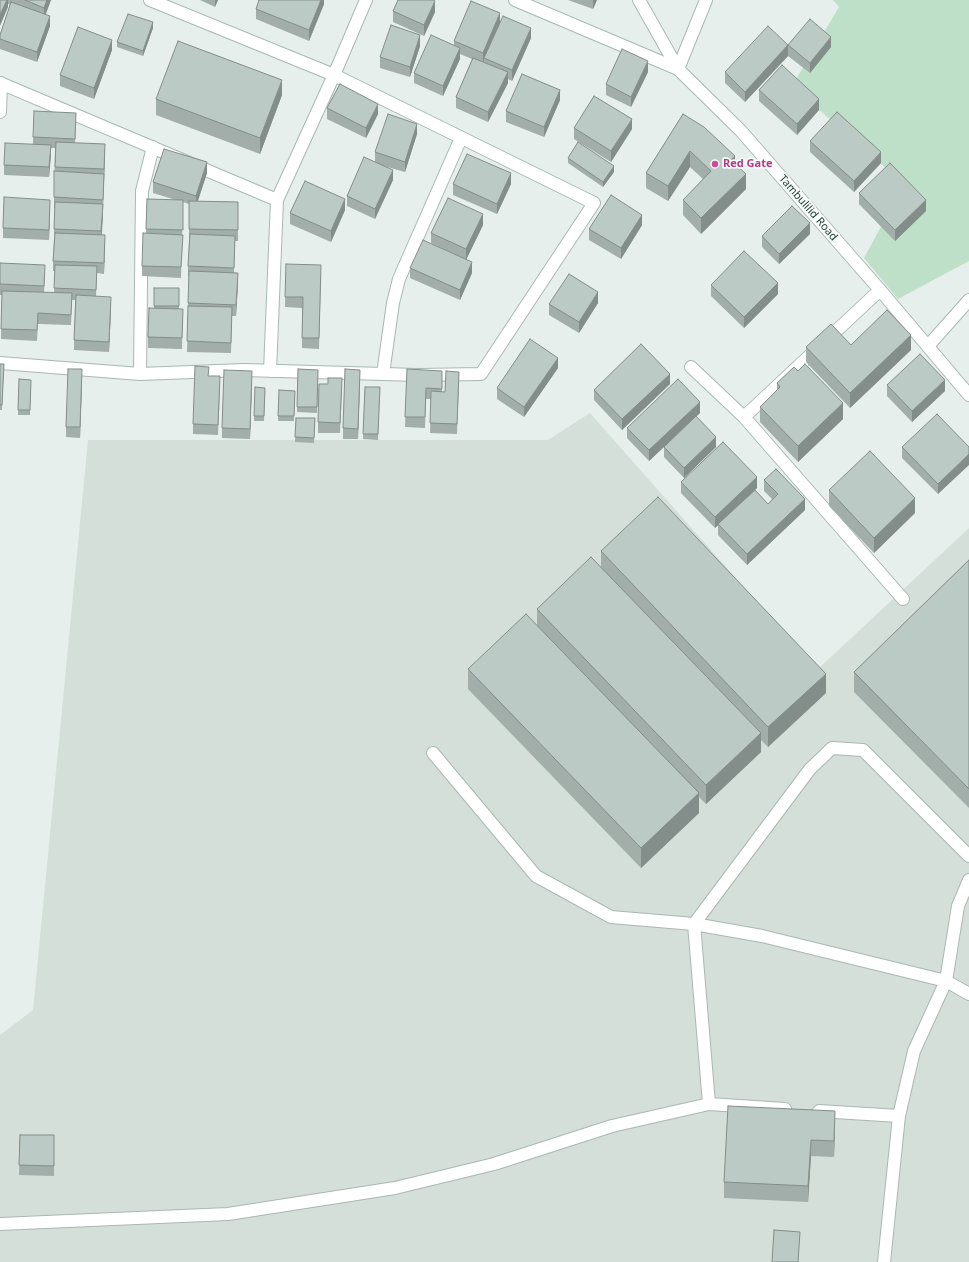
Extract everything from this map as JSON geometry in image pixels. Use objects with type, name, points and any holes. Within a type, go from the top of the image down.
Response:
[{"type":"street","points":[[0,363],[140,374],[244,370],[383,374],[481,374],[594,203],[334,75],[150,0]]},
{"type":"street","points":[[270,371],[277,200],[334,75],[366,0]]},
{"type":"street","points":[[515,0],[678,69],[706,0]]},
{"type":"street","name":"Tambulilid Road","points":[[639,0],[678,69],[741,131],[880,290],[969,395]]},
{"type":"street","points":[[0,112],[1,83],[277,200]]},
{"type":"street","points":[[383,374],[393,303],[399,279],[460,138]]},
{"type":"street","points":[[140,374],[142,191],[153,147]]},
{"type":"street","points":[[744,417],[880,290]]},
{"type":"street","points":[[928,346],[969,300]]},
{"type":"street","points":[[691,367],[744,417],[903,599]]},
{"type":"street","points":[[709,1104],[694,924],[810,769],[832,748],[863,750],[969,856]]},
{"type":"street","points":[[433,753],[536,876],[611,917],[694,924],[762,936],[946,981],[969,994]]},
{"type":"street","points":[[884,1262],[899,1116],[914,1051],[946,981],[958,906],[969,880]]},
{"type":"street","points":[[0,1224],[228,1214],[395,1188],[494,1164],[612,1126],[709,1104],[899,1116]]},
{"type":"shaded area","points":[[590,413],[817,670],[969,528],[969,1262],[0,1262],[0,1035],[33,1010],[88,440],[548,440]]},
{"type":"green space","points":[[833,0],[969,0],[969,261],[898,299],[864,258],[904,184],[792,86],[839,7]]},
{"type":"building","points":[[0,0],[7,0],[0,15]]},
{"type":"building","points":[[25,0],[47,0],[44,8]]},
{"type":"building","points":[[259,0],[321,0],[309,30],[256,9]]},
{"type":"building","points":[[398,0],[435,1],[424,25],[393,11]]},
{"type":"building","points":[[471,1],[500,13],[483,53],[454,41]]},
{"type":"building","points":[[11,2],[50,16],[37,52],[0,39]]},
{"type":"building","points":[[128,14],[153,22],[143,51],[117,42]]},
{"type":"building","points":[[503,16],[531,28],[512,70],[484,58]]},
{"type":"building","points":[[810,19],[831,37],[810,63],[788,45]]},
{"type":"building","points":[[391,25],[420,35],[410,67],[380,57]]},
{"type":"building","points":[[768,26],[788,45],[745,92],[725,72]]},
{"type":"building","points":[[78,27],[112,40],[94,88],[60,75]]},
{"type":"building","points":[[431,35],[460,48],[443,86],[414,73]]},
{"type":"building","points":[[178,41],[282,80],[260,138],[156,99]]},
{"type":"building","points":[[622,49],[648,61],[631,97],[606,84]]},
{"type":"building","points":[[473,58],[508,72],[488,112],[456,97]]},
{"type":"building","points":[[782,65],[819,99],[797,124],[759,90]]},
{"type":"building","points":[[522,74],[560,90],[544,127],[506,111]]},
{"type":"building","points":[[340,84],[378,104],[366,128],[327,108]]},
{"type":"building","points":[[594,96],[632,119],[611,151],[574,128]]},
{"type":"building","points":[[34,111],[76,113],[75,139],[33,137]]},
{"type":"building","points":[[837,112],[881,152],[854,181],[810,141]]},
{"type":"building","points":[[388,114],[417,124],[405,162],[375,152]]},
{"type":"building","points":[[683,114],[704,127],[735,156],[731,160],[746,174],[701,218],[683,200],[711,171],[690,151],[668,186],[646,173]]},
{"type":"building","points":[[56,142],[105,144],[104,169],[55,167]]},
{"type":"building","points":[[578,142],[614,166],[603,182],[568,158]]},
{"type":"building","points":[[5,143],[51,145],[49,167],[4,165]]},
{"type":"building","points":[[164,149],[207,162],[196,196],[153,182]]},
{"type":"building","points":[[467,154],[511,173],[497,204],[453,184]]},
{"type":"building","points":[[364,157],[393,170],[375,209],[347,196]]},
{"type":"building","points":[[890,163],[926,200],[895,230],[859,193]]},
{"type":"building","points":[[54,171],[104,174],[103,200],[54,197]]},
{"type":"building","points":[[305,181],[345,199],[331,231],[290,213]]},
{"type":"building","points":[[611,195],[642,215],[621,248],[589,229]]},
{"type":"building","points":[[4,197],[50,200],[49,230],[3,228]]},
{"type":"building","points":[[448,198],[483,214],[466,249],[431,233]]},
{"type":"building","points":[[147,199],[183,200],[183,230],[146,229]]},
{"type":"building","points":[[189,201],[238,202],[238,230],[189,229]]},
{"type":"building","points":[[55,202],[103,204],[101,231],[54,229]]},
{"type":"building","points":[[792,206],[810,223],[779,254],[762,236]]},
{"type":"building","points":[[55,233],[105,235],[104,263],[53,261]]},
{"type":"building","points":[[143,233],[183,235],[181,267],[142,266]]},
{"type":"building","points":[[190,234],[235,236],[234,268],[188,266]]},
{"type":"building","points":[[423,240],[472,262],[460,290],[410,268]]},
{"type":"building","points":[[744,251],[778,283],[744,317],[711,285]]},
{"type":"building","points":[[0,263],[45,265],[44,286],[0,284]]},
{"type":"building","points":[[286,264],[321,265],[319,338],[302,338],[303,297],[285,297]]},
{"type":"building","points":[[55,265],[97,266],[96,290],[54,288]]},
{"type":"building","points":[[189,271],[238,273],[236,305],[188,303]]},
{"type":"building","points":[[569,274],[598,292],[579,322],[549,304]]},
{"type":"building","points":[[154,288],[179,288],[179,306],[154,306]]},
{"type":"building","points":[[2,291],[72,293],[71,315],[38,313],[37,330],[1,329]]},
{"type":"building","points":[[76,295],[111,297],[109,342],[74,340]]},
{"type":"building","points":[[188,306],[232,307],[231,343],[187,341]]},
{"type":"building","points":[[149,308],[183,309],[182,338],[148,337]]},
{"type":"building","points":[[887,310],[911,335],[850,393],[806,347],[831,324],[851,345]]},
{"type":"building","points":[[530,339],[558,358],[524,407],[497,388]]},
{"type":"building","points":[[641,344],[670,374],[622,419],[594,390]]},
{"type":"building","points":[[920,354],[945,380],[912,411],[887,385]]},
{"type":"building","points":[[0,364],[4,364],[2,405],[0,405]]},
{"type":"building","points":[[805,364],[843,403],[798,446],[760,407],[780,387],[777,383],[794,367],[798,371]]},
{"type":"building","points":[[195,366],[209,367],[208,376],[220,376],[218,425],[193,424]]},
{"type":"building","points":[[68,369],[82,369],[80,427],[66,427]]},
{"type":"building","points":[[298,369],[318,370],[317,407],[297,407]]},
{"type":"building","points":[[345,369],[360,370],[358,429],[343,428]]},
{"type":"building","points":[[407,369],[442,371],[442,389],[426,388],[425,417],[405,417]]},
{"type":"building","points":[[224,370],[252,371],[250,429],[222,428]]},
{"type":"building","points":[[446,371],[459,372],[457,424],[430,423],[431,391],[445,392]]},
{"type":"building","points":[[328,378],[342,378],[340,423],[318,422],[319,384],[328,384]]},
{"type":"building","points":[[19,379],[31,380],[30,410],[18,410]]},
{"type":"building","points":[[678,379],[700,402],[649,450],[627,428]]},
{"type":"building","points":[[255,387],[265,388],[264,416],[254,416]]},
{"type":"building","points":[[365,387],[380,387],[378,434],[363,434]]},
{"type":"building","points":[[279,390],[295,391],[294,416],[278,416]]},
{"type":"building","points":[[937,414],[969,447],[969,454],[938,484],[902,447]]},
{"type":"building","points":[[696,416],[716,437],[684,468],[664,447]]},
{"type":"building","points":[[296,418],[315,418],[314,438],[295,437]]},
{"type":"building","points":[[723,442],[757,477],[715,517],[681,482]]},
{"type":"building","points":[[870,451],[915,498],[874,538],[829,490]]},
{"type":"building","points":[[776,469],[805,499],[747,554],[718,524],[755,490],[768,504],[778,494],[764,480]]},
{"type":"building","points":[[658,497],[826,674],[768,727],[601,551]]},
{"type":"building","points":[[591,557],[761,733],[706,785],[537,609]]},
{"type":"building","points":[[969,560],[969,789],[854,672]]},
{"type":"building","points":[[526,614],[699,793],[641,848],[468,669]]},
{"type":"building","points":[[728,1106],[835,1111],[834,1141],[811,1140],[808,1186],[724,1182]]},
{"type":"building","points":[[20,1135],[54,1135],[54,1166],[19,1165]]},
{"type":"building","points":[[774,1230],[800,1232],[798,1262],[772,1262]]},
{"type":"place","name":"Red Gate","points":[[715,164]]}]
